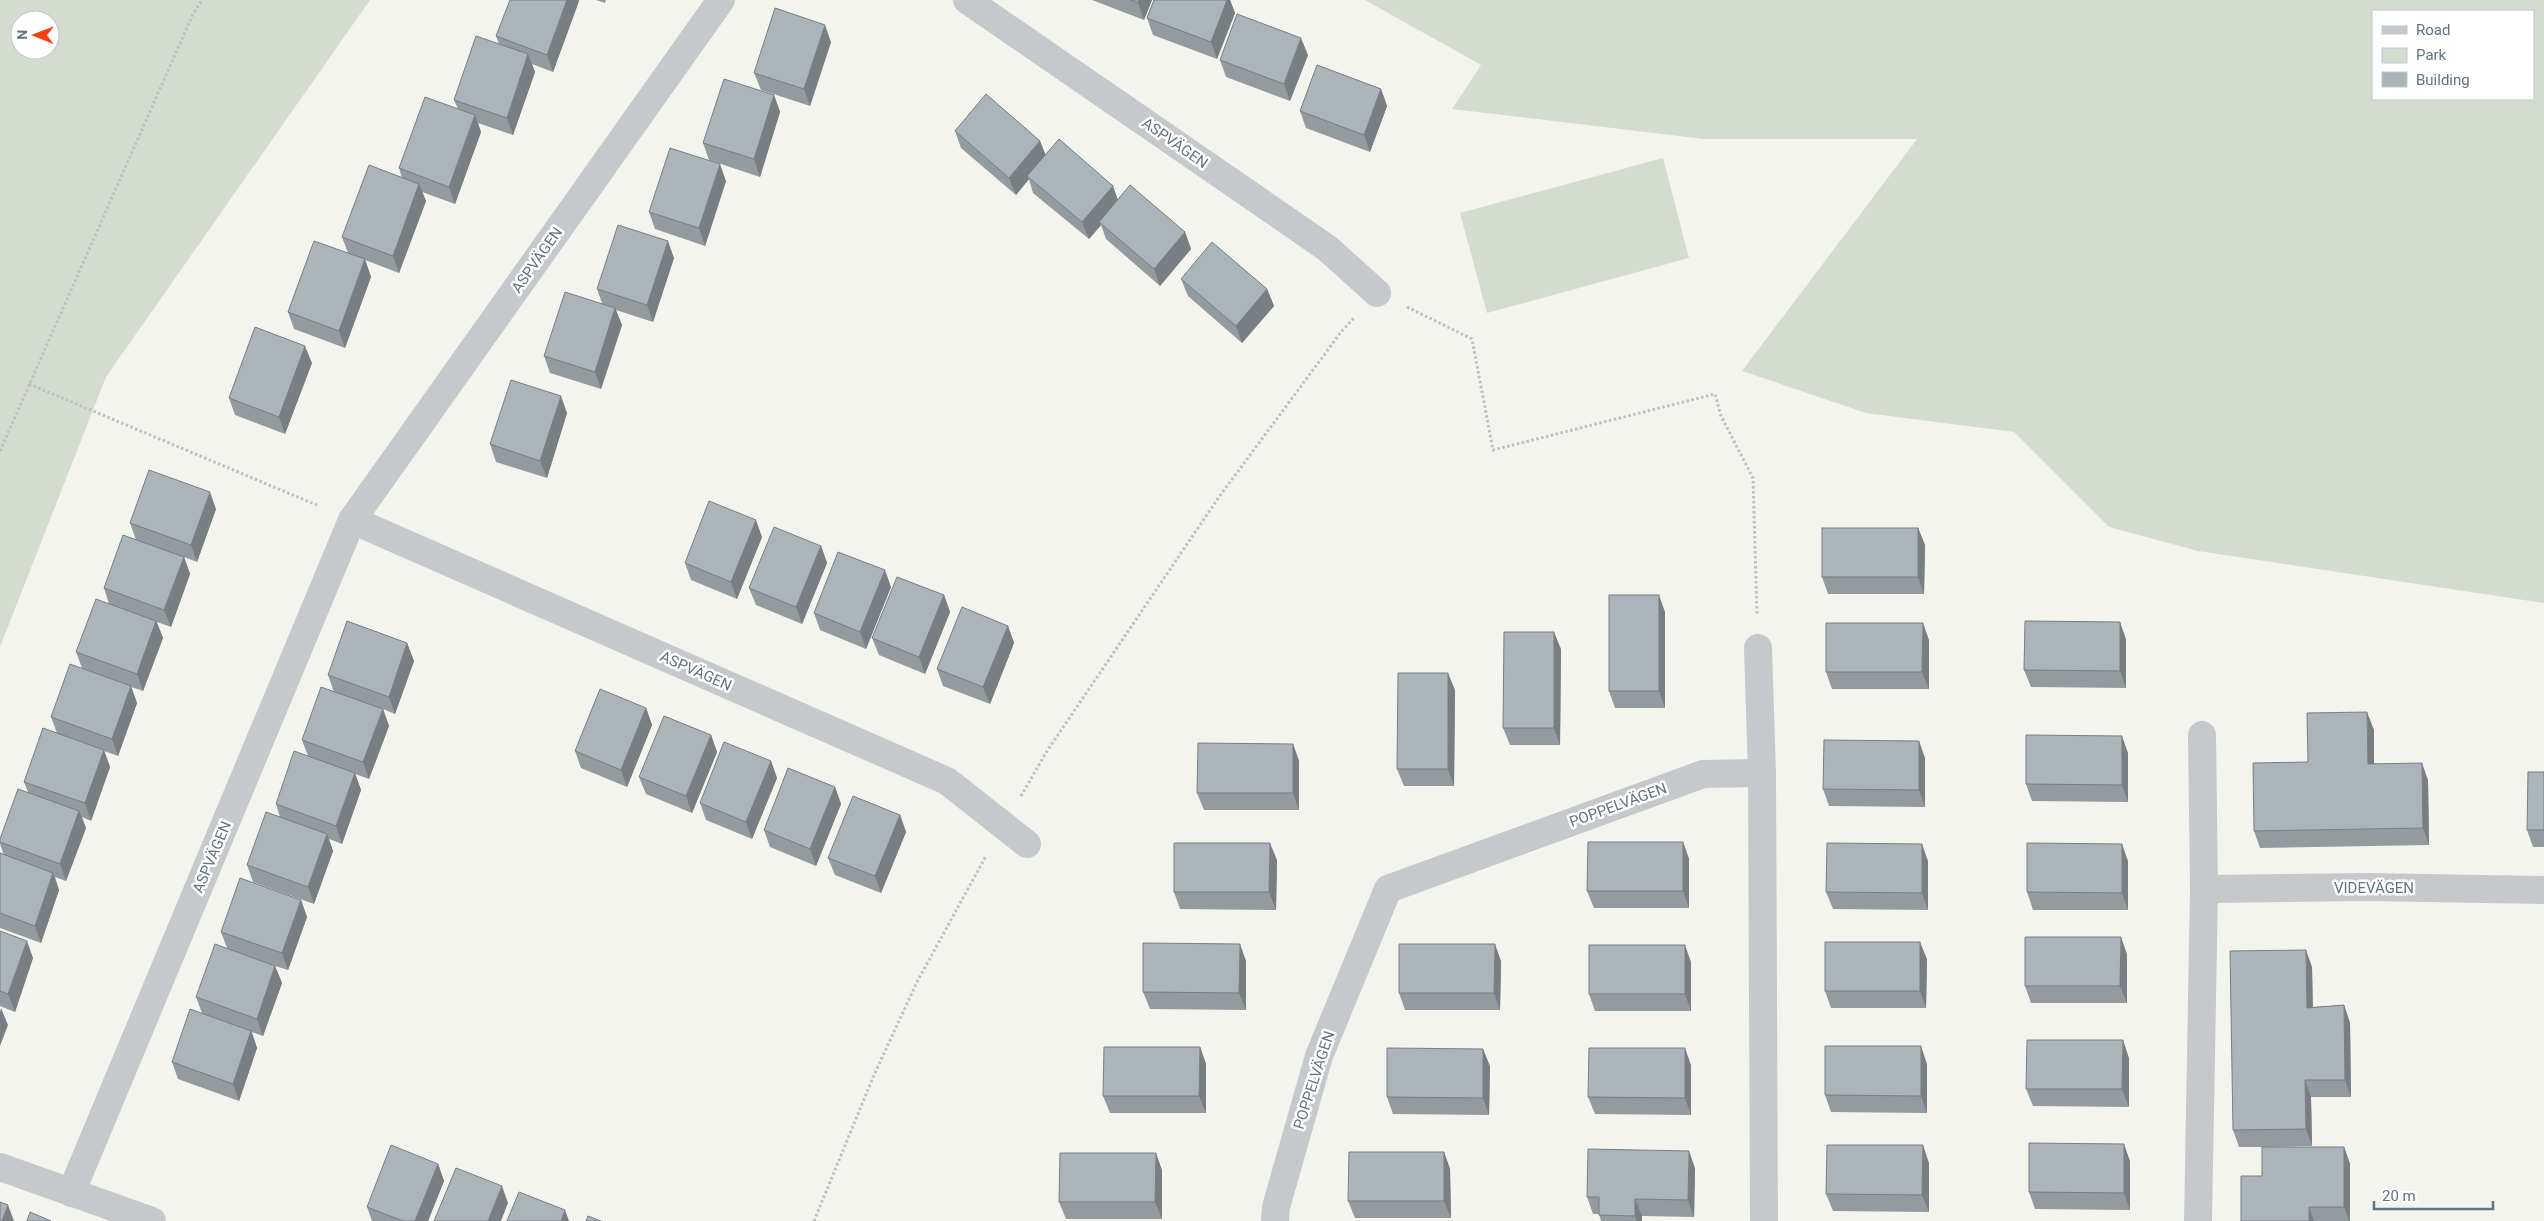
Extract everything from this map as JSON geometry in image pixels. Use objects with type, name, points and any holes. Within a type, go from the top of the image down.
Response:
[{"type":"street","name":"ASPVÄGEN","points":[[71,1193],[352,520],[721,0]]},
{"type":"street","name":"ASPVÄGEN","points":[[968,0],[1327,248],[1377,293]]},
{"type":"street","name":"ASPVÄGEN","points":[[352,520],[947,781],[1027,844]]},
{"type":"street","points":[[1758,648],[1762,773],[1764,1221]]},
{"type":"street","points":[[2198,1221],[2204,889],[2202,735]]},
{"type":"street","name":"POPPELVÄGEN","points":[[1275,1221],[1276,1207],[1318,1056],[1388,889],[1703,774],[1762,773]]},
{"type":"street","name":"VIDEVÄGEN","points":[[2204,889],[2368,887],[2544,890]]},
{"type":"street","points":[[0,1167],[152,1221]]},
{"type":"path","points":[[0,450],[193,14],[202,0]]},
{"type":"path","points":[[814,1221],[874,1075],[918,980],[1047,751],[1219,497],[1341,332],[1377,293],[1472,339],[1493,450],[1715,394],[1721,416],[1753,478],[1758,648]]},
{"type":"path","points":[[29,384],[352,520]]},
{"type":"green space","points":[[0,0],[370,0],[106,377],[0,647]]},
{"type":"green space","points":[[1365,0],[2544,0],[2544,603],[2198,551],[2109,527],[2014,432],[1866,413],[1742,371],[1917,139],[1704,139],[1452,109],[1481,65]]},
{"type":"green space","points":[[1663,158],[1689,258],[1487,313],[1460,213]]},
{"type":"building","points":[[510,0],[567,0],[547,55],[496,36]]},
{"type":"building","points":[[1154,0],[1227,0],[1211,42],[1147,18]]},
{"type":"building","points":[[775,8],[825,25],[804,89],[754,73]]},
{"type":"building","points":[[1237,14],[1301,38],[1284,84],[1220,60]]},
{"type":"building","points":[[476,36],[528,54],[507,118],[454,100]]},
{"type":"building","points":[[1317,65],[1381,89],[1364,135],[1300,111]]},
{"type":"building","points":[[724,79],[774,95],[754,159],[703,143]]},
{"type":"building","points":[[986,94],[1040,141],[1009,178],[955,131]]},
{"type":"building","points":[[425,97],[475,115],[449,187],[399,168]]},
{"type":"building","points":[[1059,139],[1113,186],[1082,222],[1027,176]]},
{"type":"building","points":[[670,148],[720,164],[699,228],[649,212]]},
{"type":"building","points":[[369,165],[419,184],[393,256],[342,237]]},
{"type":"building","points":[[1130,185],[1185,232],[1154,269],[1099,222]]},
{"type":"building","points":[[618,225],[668,241],[647,305],[597,289]]},
{"type":"building","points":[[314,241],[365,259],[339,331],[288,312]]},
{"type":"building","points":[[1212,242],[1267,289],[1236,326],[1181,279]]},
{"type":"building","points":[[565,292],[615,308],[595,372],[544,356]]},
{"type":"building","points":[[255,327],[305,346],[279,417],[229,398]]},
{"type":"building","points":[[511,380],[561,396],[540,461],[490,444]]},
{"type":"building","points":[[149,470],[210,492],[191,545],[130,523]]},
{"type":"building","points":[[709,501],[756,520],[731,582],[685,563]]},
{"type":"building","points":[[774,527],[821,546],[796,607],[749,588]]},
{"type":"building","points":[[1822,528],[1918,528],[1918,577],[1822,577]]},
{"type":"building","points":[[123,535],[184,557],[164,610],[104,588]]},
{"type":"building","points":[[838,552],[885,570],[860,632],[814,613]]},
{"type":"building","points":[[897,577],[944,595],[919,657],[872,638]]},
{"type":"building","points":[[1609,595],[1659,595],[1659,691],[1609,691]]},
{"type":"building","points":[[96,599],[156,621],[137,674],[76,652]]},
{"type":"building","points":[[962,607],[1008,626],[983,687],[937,669]]},
{"type":"building","points":[[347,621],[407,643],[389,697],[328,675]]},
{"type":"building","points":[[2025,621],[2120,622],[2120,671],[2024,670]]},
{"type":"building","points":[[1826,623],[1923,623],[1922,672],[1826,672]]},
{"type":"building","points":[[1504,632],[1554,632],[1554,728],[1503,728]]},
{"type":"building","points":[[70,664],[131,686],[112,739],[51,717]]},
{"type":"building","points":[[1398,673],[1448,673],[1448,769],[1397,769]]},
{"type":"building","points":[[321,687],[383,709],[363,762],[302,740]]},
{"type":"building","points":[[600,689],[646,708],[621,770],[575,751]]},
{"type":"building","points":[[2367,712],[2368,764],[2422,763],[2423,828],[2254,831],[2253,763],[2308,762],[2307,713]]},
{"type":"building","points":[[664,716],[711,735],[686,796],[639,777]]},
{"type":"building","points":[[43,728],[104,750],[85,803],[24,782]]},
{"type":"building","points":[[2026,735],[2122,736],[2122,785],[2026,784]]},
{"type":"building","points":[[1824,740],[1919,741],[1919,790],[1823,789]]},
{"type":"building","points":[[724,742],[771,761],[746,822],[700,803]]},
{"type":"building","points":[[1198,743],[1293,744],[1293,793],[1197,793]]},
{"type":"building","points":[[294,751],[355,773],[336,826],[276,804]]},
{"type":"building","points":[[788,768],[835,787],[810,849],[764,830]]},
{"type":"building","points":[[2528,772],[2544,772],[2544,830],[2527,830]]},
{"type":"building","points":[[18,789],[79,811],[60,864],[0,842]]},
{"type":"building","points":[[853,796],[900,815],[875,876],[828,858]]},
{"type":"building","points":[[266,812],[327,834],[308,887],[247,865]]},
{"type":"building","points":[[1588,842],[1683,842],[1683,891],[1587,891]]},
{"type":"building","points":[[1174,843],[1270,843],[1269,892],[1174,892]]},
{"type":"building","points":[[1827,843],[1922,844],[1922,893],[1826,892]]},
{"type":"building","points":[[2027,843],[2122,844],[2122,893],[2027,892]]},
{"type":"building","points":[[0,853],[53,873],[35,926],[0,913]]},
{"type":"building","points":[[240,878],[301,900],[282,953],[221,932]]},
{"type":"building","points":[[0,931],[27,941],[8,994],[0,991]]},
{"type":"building","points":[[2025,937],[2121,937],[2120,986],[2025,986]]},
{"type":"building","points":[[1825,942],[1920,942],[1920,991],[1825,991]]},
{"type":"building","points":[[1143,943],[1240,944],[1239,993],[1143,992]]},
{"type":"building","points":[[215,944],[275,966],[257,1019],[196,997]]},
{"type":"building","points":[[1399,944],[1495,944],[1494,993],[1399,993]]},
{"type":"building","points":[[1589,945],[1685,945],[1685,994],[1589,994]]},
{"type":"building","points":[[2306,950],[2307,1008],[2344,1005],[2345,1080],[2305,1080],[2306,1129],[2233,1130],[2230,951]]},
{"type":"building","points":[[190,1009],[251,1031],[233,1084],[172,1062]]},
{"type":"building","points":[[2027,1040],[2123,1040],[2122,1089],[2026,1089]]},
{"type":"building","points":[[1825,1046],[1921,1046],[1921,1096],[1825,1095]]},
{"type":"building","points":[[1104,1047],[1200,1047],[1199,1096],[1103,1096]]},
{"type":"building","points":[[1387,1048],[1483,1049],[1483,1098],[1387,1097]]},
{"type":"building","points":[[1589,1048],[1685,1048],[1685,1098],[1588,1097]]},
{"type":"building","points":[[2029,1143],[2124,1144],[2124,1193],[2029,1192]]},
{"type":"building","points":[[391,1145],[438,1164],[415,1221],[403,1221],[367,1207]]},
{"type":"building","points":[[1827,1145],[1923,1145],[1922,1195],[1826,1194]]},
{"type":"building","points":[[2262,1147],[2344,1147],[2344,1207],[2309,1207],[2309,1221],[2241,1221],[2241,1176],[2262,1176]]},
{"type":"building","points":[[1588,1149],[1689,1151],[1688,1200],[1635,1199],[1635,1216],[1599,1215],[1599,1197],[1587,1197]]},
{"type":"building","points":[[1349,1152],[1444,1152],[1444,1201],[1348,1201]]},
{"type":"building","points":[[1060,1153],[1156,1153],[1155,1202],[1059,1202]]},
{"type":"building","points":[[456,1168],[502,1186],[488,1221],[434,1221]]},
{"type":"building","points":[[519,1192],[565,1210],[561,1221],[507,1221]]},
{"type":"building","points":[[0,1202],[8,1205],[2,1221],[0,1221]]},
{"type":"building","points":[[30,1212],[51,1221],[27,1221]]},
{"type":"building","points":[[588,1216],[601,1221],[586,1221]]}]
